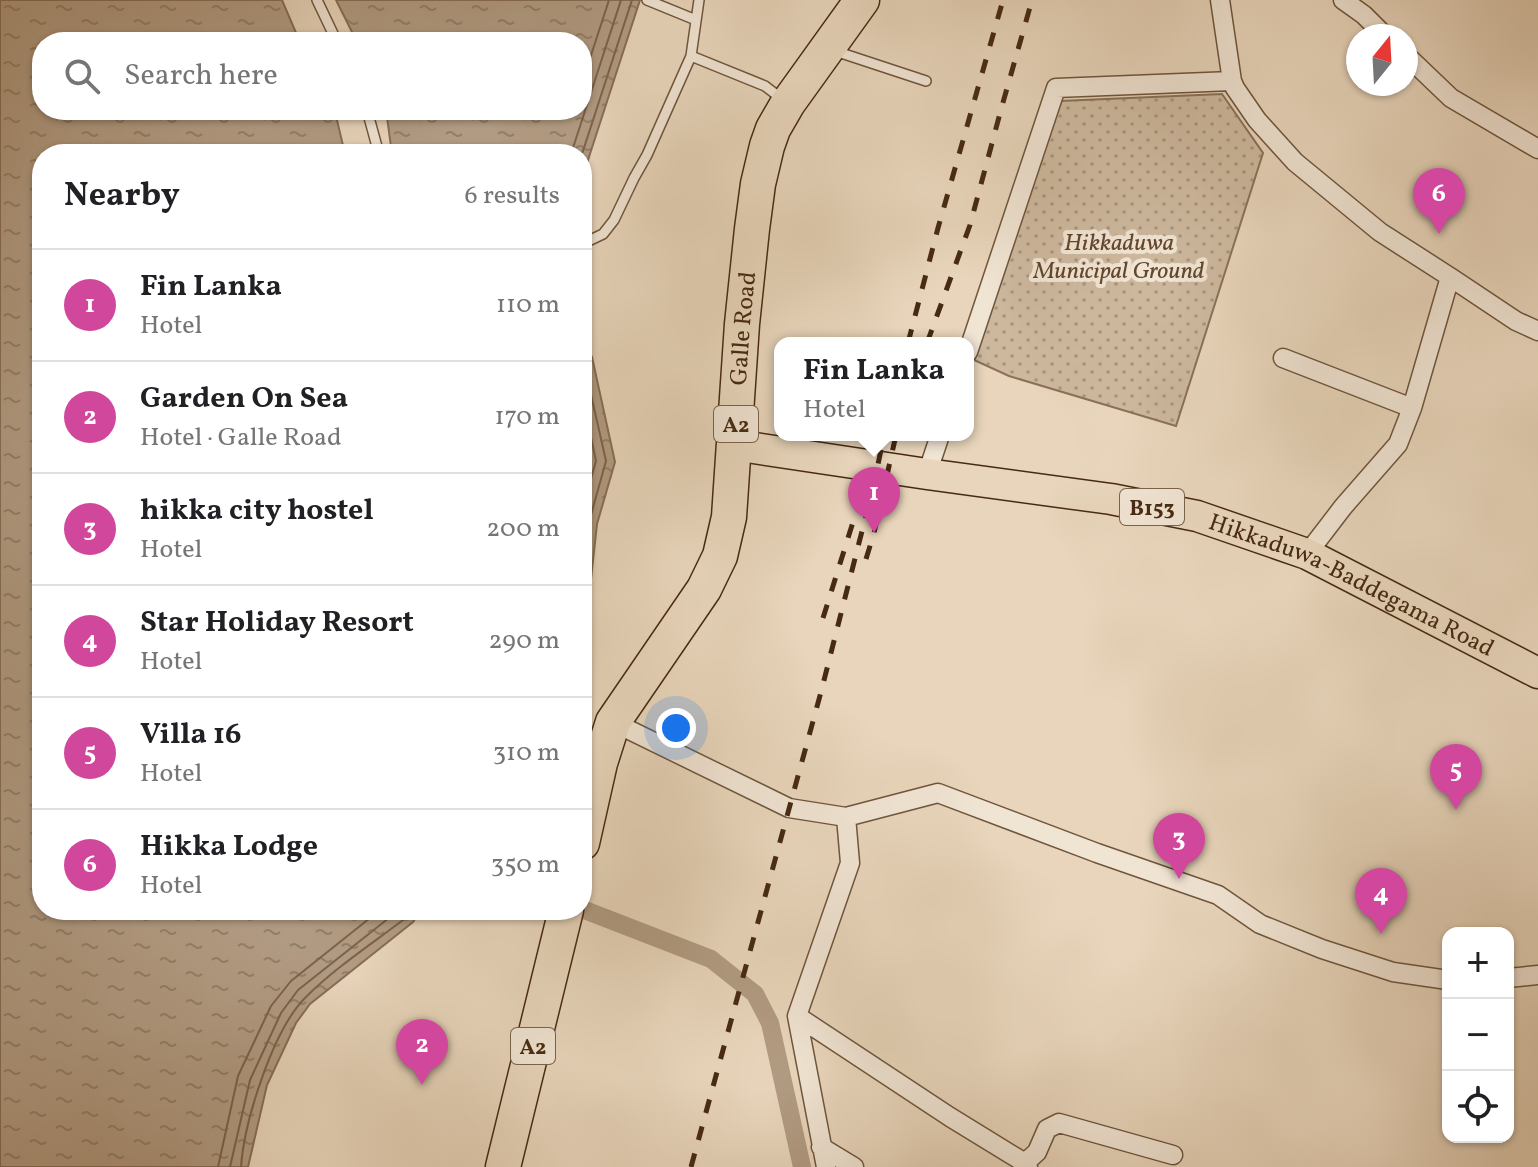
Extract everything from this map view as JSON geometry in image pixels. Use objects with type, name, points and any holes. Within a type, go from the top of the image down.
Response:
[{"type":"highway","name":"Galle Road","points":[[592,799],[613,722],[704,589],[720,556],[729,517],[742,324],[756,199],[770,137],[788,103],[862,0]]},
{"type":"highway","name":"A2","points":[[503,1167],[563,920]]},
{"type":"main road","name":"Hikkaduwa-Baddegama Road","points":[[734,445],[1111,499],[1197,516],[1307,554],[1538,673]]},
{"type":"street","points":[[1220,0],[1235,88],[1257,120],[1295,162],[1380,232],[1516,321],[1538,331]]},
{"type":"street","points":[[1343,0],[1373,24]]},
{"type":"street","points":[[1418,66],[1451,98],[1538,149]]},
{"type":"street","points":[[973,337],[1056,88],[1232,81]]},
{"type":"street","points":[[1307,554],[1398,444],[1412,408],[1450,277]]},
{"type":"street","points":[[1283,358],[1412,408]]},
{"type":"street","points":[[927,474],[938,441]]},
{"type":"street","points":[[613,722],[789,808],[846,817],[938,793],[1218,895],[1260,924],[1322,949],[1393,972],[1442,979]]},
{"type":"street","points":[[826,1167],[797,1016],[850,863],[846,817]]},
{"type":"street","points":[[1514,977],[1538,975]]},
{"type":"street","points":[[797,1016],[1027,1165],[1037,1152],[1047,1129],[1059,1123],[1173,1155]]},
{"type":"street","points":[[821,1147],[854,1167]]},
{"type":"lane","points":[[317,0],[332,32]]},
{"type":"lane","points":[[647,0],[696,20]]},
{"type":"lane","points":[[592,239],[603,234],[614,220],[647,155],[691,56],[699,0]]},
{"type":"lane","points":[[828,48],[926,81]]},
{"type":"lane","points":[[691,56],[765,86],[788,103]]},
{"type":"lane","points":[[370,120],[376,144]]},
{"type":"green space","name":"Hikkaduwa Municipal Ground","points":[[1222,94],[1263,153],[1176,426],[1009,376],[974,360],[1060,101]]},
{"type":"water","points":[[0,0],[282,0],[296,32],[32,32],[32,120],[337,120],[343,144],[32,144],[32,920],[414,920],[310,1004],[296,1023],[267,1085],[248,1167],[0,1167]]},
{"type":"water","points":[[336,0],[640,0],[592,148],[592,144],[391,144],[387,120],[592,120],[592,32],[352,32]]},
{"type":"water","points":[[592,357],[615,462],[597,524],[592,570]]},
{"type":"waterway","points":[[592,913],[711,959],[755,994],[770,1023],[802,1167]]},
{"type":"railway","points":[[910,337],[1003,0]]},
{"type":"railway","points":[[929,337],[970,225],[1032,0]]},
{"type":"railway","points":[[691,1167],[821,692],[883,441]]},
{"type":"railway","points":[[866,559],[895,441]]},
{"type":"railway","points":[[823,618],[853,522]]},
{"type":"place","name":"Hikka Lodge","points":[[1439,234]]},
{"type":"place","name":"Fin Lanka","points":[[874,533]]},
{"type":"place","name":"Villa 16","points":[[1456,810]]},
{"type":"place","name":"hikka city hostel","points":[[1179,879]]},
{"type":"place","name":"Star Holiday Resort","points":[[1381,934]]},
{"type":"place","name":"Garden On Sea","points":[[422,1085]]}]
